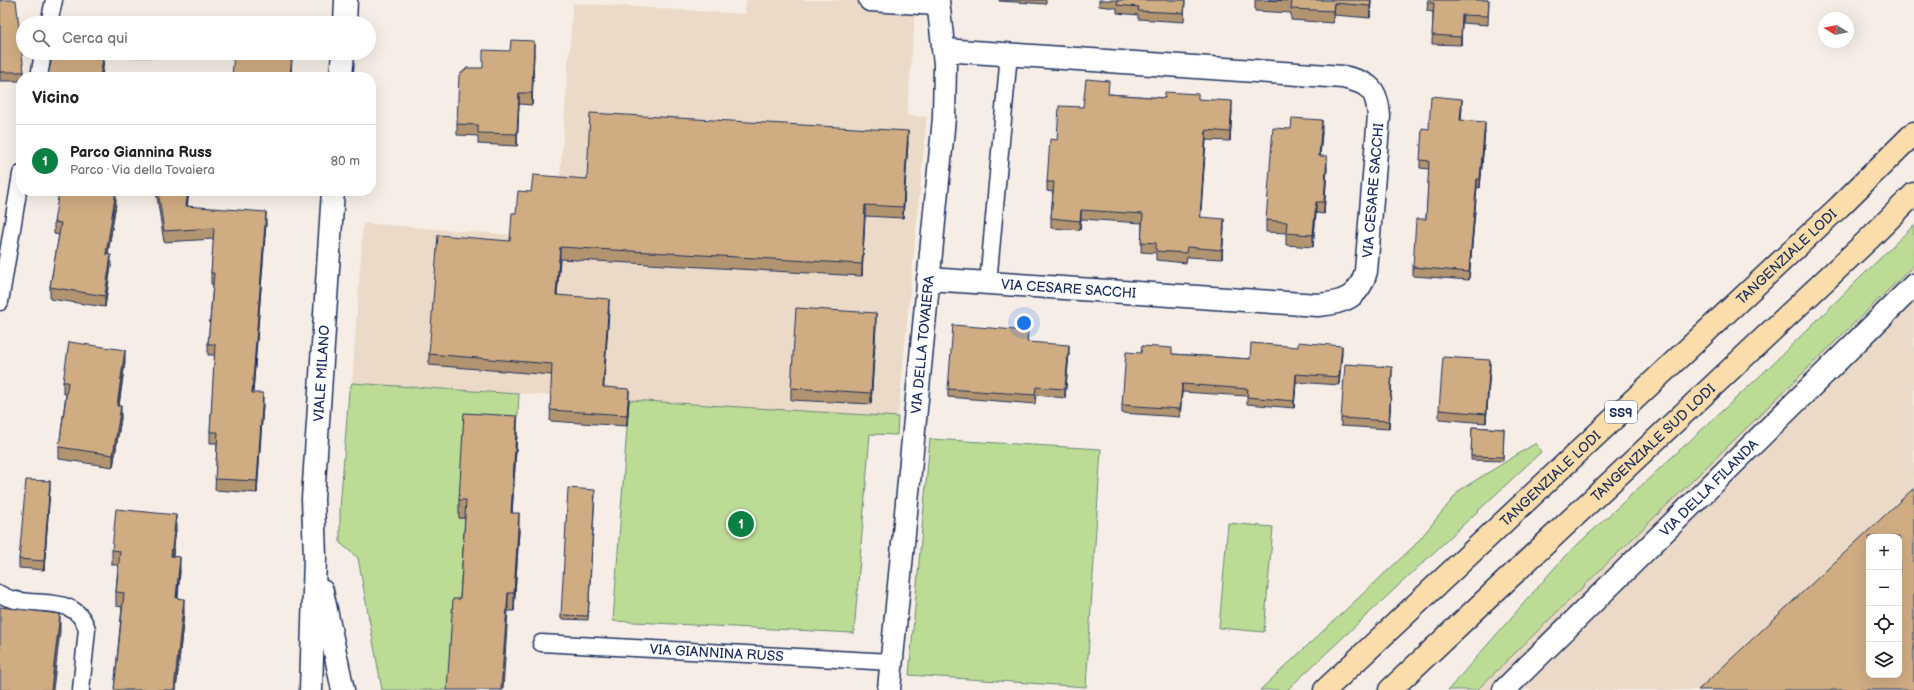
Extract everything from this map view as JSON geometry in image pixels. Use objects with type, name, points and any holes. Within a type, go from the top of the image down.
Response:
[{"type":"highway","name":"TANGENZIALE LODI","points":[[1325,690],[1840,206],[1914,133]]},
{"type":"highway","name":"TANGENZIALE SUD LODI","points":[[1390,690],[1858,250],[1914,194]]},
{"type":"street","points":[[345,16],[346,0]]},
{"type":"street","points":[[870,0],[938,2]]},
{"type":"street","name":"VIA DELLA TOVAIERA","points":[[889,689],[944,118],[945,92],[943,50],[938,2]]},
{"type":"street","name":"VIA CESARE SACCHI","points":[[928,279],[1318,305],[1331,304],[1344,300],[1355,294],[1363,284],[1366,271],[1379,116],[1378,99],[1370,88],[1358,80],[1343,77],[943,50]]},
{"type":"street","points":[[341,72],[342,60]]},
{"type":"street","name":"VIALE MILANO","points":[[315,556],[313,499],[333,196]]},
{"type":"street","name":"VIA DELLA FILANDA","points":[[1504,690],[1914,285]]},
{"type":"street","points":[[311,690],[315,556]]},
{"type":"street","points":[[315,556],[343,690]]},
{"type":"lane","points":[[51,16],[54,0]]},
{"type":"lane","points":[[988,283],[1009,54]]},
{"type":"lane","points":[[40,72],[42,60]]},
{"type":"lane","points":[[0,302],[17,196]]},
{"type":"lane","points":[[0,594],[7,598],[16,600],[63,605],[78,613],[84,620],[87,636],[81,690]]},
{"type":"lane","name":"VIA GIANNINA RUSS","points":[[542,643],[892,662]]},
{"type":"shaded area","points":[[746,0],[916,0],[907,115],[927,117],[898,417],[352,383],[363,223],[528,236],[559,188],[573,3],[745,14]]},
{"type":"shaded area","points":[[1914,265],[1914,690],[1477,690],[1669,504]]},
{"type":"green space","points":[[1914,225],[1914,265],[1477,690],[1448,690],[1565,556],[1761,375]]},
{"type":"green space","points":[[352,383],[519,394],[517,434],[459,518],[466,518],[460,617],[448,690],[382,690],[358,558],[340,543],[340,508],[349,391]]},
{"type":"green space","points":[[629,400],[898,417],[897,435],[870,434],[854,633],[613,621]]},
{"type":"green space","points":[[930,439],[1101,449],[1086,687],[909,675]]},
{"type":"green space","points":[[1536,443],[1541,452],[1287,690],[1260,690],[1415,545],[1460,490]]},
{"type":"green space","points":[[1228,523],[1273,527],[1264,632],[1219,628]]},
{"type":"building","points":[[0,0],[16,0],[18,16],[16,16],[16,60],[23,60],[24,72],[0,72]]},
{"type":"building","points":[[1118,0],[1185,0],[1184,13],[1138,11],[1139,7],[1117,5]]},
{"type":"building","points":[[1268,0],[1371,0],[1370,6],[1334,3],[1333,11],[1291,9],[1292,1]]},
{"type":"building","points":[[1428,0],[1489,0],[1488,16],[1462,15],[1461,37],[1432,35],[1434,3],[1427,3]]},
{"type":"building","points":[[511,40],[534,41],[532,93],[519,93],[517,134],[478,133],[478,125],[457,124],[459,75],[467,68],[483,68],[483,50],[510,51]]},
{"type":"building","points":[[51,60],[103,60],[101,72],[49,72]]},
{"type":"building","points":[[233,60],[292,60],[290,72],[232,72]]},
{"type":"building","points":[[1086,79],[1109,81],[1108,94],[1165,98],[1165,92],[1198,94],[1198,99],[1232,101],[1230,132],[1206,130],[1200,217],[1224,219],[1222,250],[1187,247],[1186,253],[1156,251],[1156,243],[1141,242],[1143,214],[1081,210],[1080,221],[1051,218],[1054,182],[1047,182],[1050,139],[1057,140],[1059,106],[1083,107]]},
{"type":"building","points":[[1431,96],[1462,99],[1460,120],[1485,122],[1480,179],[1477,179],[1469,272],[1413,267],[1416,219],[1426,219],[1429,161],[1420,160],[1422,128],[1429,129]]},
{"type":"building","points":[[590,113],[908,131],[903,207],[865,205],[862,264],[560,247],[556,295],[609,299],[603,387],[629,389],[627,415],[550,410],[552,364],[429,354],[438,235],[510,241],[512,213],[516,213],[518,191],[531,192],[533,175],[587,179]]},
{"type":"building","points":[[1292,118],[1322,120],[1319,156],[1327,156],[1324,202],[1316,202],[1313,235],[1286,233],[1287,222],[1266,220],[1273,128],[1291,129]]},
{"type":"building","points":[[58,196],[115,196],[106,254],[111,255],[105,296],[50,287],[61,223],[54,222]]},
{"type":"building","points":[[159,196],[187,196],[186,206],[266,212],[252,393],[263,393],[257,481],[215,479],[218,432],[210,432],[215,344],[208,344],[214,273],[211,273],[214,228],[164,231]]},
{"type":"building","points":[[796,308],[876,313],[871,393],[791,388]]},
{"type":"building","points":[[953,325],[1028,331],[1027,342],[1069,345],[1065,389],[1036,387],[1035,395],[948,389]]},
{"type":"building","points":[[69,342],[125,350],[117,406],[121,406],[113,455],[59,447],[68,382],[63,382]]},
{"type":"building","points":[[1298,342],[1342,346],[1339,377],[1296,374],[1294,401],[1247,397],[1248,389],[1182,384],[1180,409],[1122,405],[1126,352],[1141,353],[1142,346],[1172,348],[1172,354],[1250,359],[1251,343],[1298,347]]},
{"type":"building","points":[[1443,357],[1490,360],[1486,414],[1439,410]]},
{"type":"building","points":[[1345,364],[1392,367],[1389,421],[1341,418]]},
{"type":"building","points":[[464,413],[517,416],[511,513],[519,513],[514,593],[508,593],[501,690],[447,690],[453,599],[460,599],[466,500],[459,500]]},
{"type":"building","points":[[1472,427],[1504,429],[1503,457],[1471,456]]},
{"type":"building","points":[[26,480],[50,481],[44,561],[19,559]]},
{"type":"building","points":[[568,488],[595,490],[588,616],[561,615]]},
{"type":"building","points":[[1914,488],[1914,690],[1698,690]]},
{"type":"building","points":[[116,509],[176,515],[171,556],[180,557],[176,598],[184,599],[174,690],[114,690],[124,593],[116,592],[120,551],[112,550]]},
{"type":"building","points":[[0,607],[60,614],[51,690],[0,690]]},
{"type":"place","name":"Parco Giannina Russ","points":[[741,524]]}]
